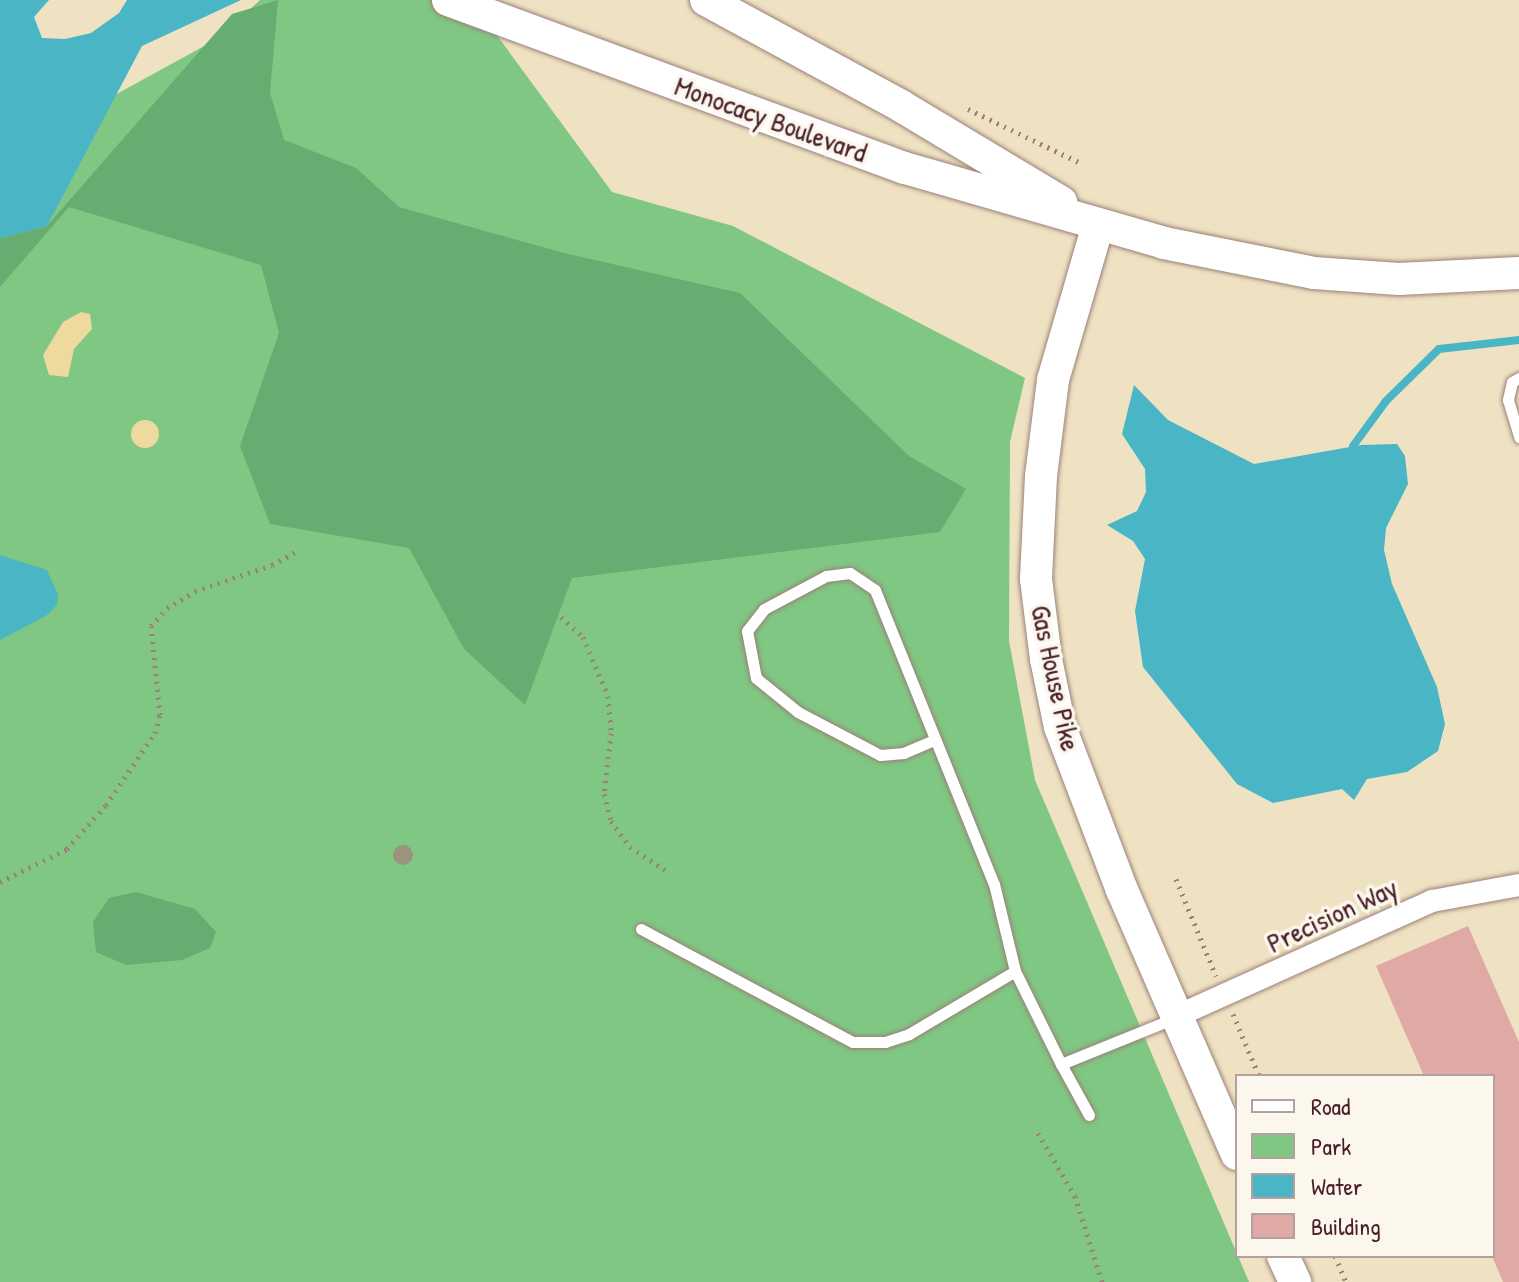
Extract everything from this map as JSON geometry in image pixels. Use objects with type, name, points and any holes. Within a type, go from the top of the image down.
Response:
[{"type":"main road","name":"Monocacy Boulevard","points":[[448,0],[905,168],[1098,225],[1314,273],[1399,279],[1519,273]]},
{"type":"main road","name":"Monocacy Boulevard","points":[[706,0],[901,106],[1098,225]]},
{"type":"main road","name":"Gas House Pike","points":[[1098,225],[1053,380],[1036,579],[1060,727],[1175,1017],[1235,1150]]},
{"type":"main road","points":[[1284,1258],[1295,1282]]},
{"type":"street","name":"Precision Way","points":[[1175,1017],[1432,901],[1519,885]]},
{"type":"lane","points":[[1519,378],[1512,382],[1508,400],[1519,437]]},
{"type":"lane","points":[[934,740],[904,753],[880,755],[798,712],[756,678],[747,631],[764,609],[826,576],[850,573],[875,590],[994,884],[1015,971],[1089,1115]]},
{"type":"lane","points":[[641,929],[853,1042],[885,1042],[909,1034],[1015,971]]},
{"type":"lane","points":[[1061,1064],[1175,1017]]},
{"type":"path","points":[[0,882],[67,849],[106,805],[155,733],[160,715],[151,626],[167,608],[195,591],[272,565],[295,552]]},
{"type":"path","points":[[561,617],[583,637],[608,696],[611,733],[604,794],[611,821],[630,847],[670,873]]},
{"type":"path","points":[[1038,1133],[1075,1196],[1102,1282]]},
{"type":"path","points":[[1336,1258],[1346,1282]]},
{"type":"green space","points":[[260,0],[471,0],[612,192],[733,226],[1025,378],[1010,442],[1009,641],[1035,780],[1235,1249],[1235,1258],[1239,1258],[1249,1282],[0,1282],[0,158],[217,39]]},
{"type":"green space","points":[[278,0],[270,93],[284,140],[356,168],[399,207],[564,253],[740,293],[909,456],[966,489],[940,532],[572,578],[525,705],[464,649],[409,548],[270,524],[240,446],[279,333],[261,265],[69,207],[0,287],[0,238],[47,226],[232,14]]},
{"type":"green space","points":[[136,892],[195,909],[216,932],[210,948],[182,960],[126,965],[96,952],[93,922],[109,898]]},
{"type":"sand","points":[[81,312],[90,314],[92,329],[74,349],[68,377],[49,375],[43,355],[63,322]]},
{"type":"sand","points":[[145,420],[155,424],[159,434],[155,444],[145,448],[135,444],[131,434],[135,424]]},
{"type":"water","points":[[0,0],[49,0],[34,17],[42,38],[65,39],[91,33],[119,13],[127,0],[241,0],[142,46],[47,226],[0,238]]},
{"type":"water","points":[[1134,385],[1168,420],[1254,464],[1361,445],[1397,444],[1405,456],[1408,484],[1386,528],[1384,550],[1392,584],[1437,687],[1445,724],[1438,751],[1407,772],[1367,779],[1354,800],[1342,789],[1273,803],[1237,784],[1143,667],[1135,611],[1145,559],[1133,541],[1107,525],[1137,511],[1146,492],[1145,469],[1122,434]]},
{"type":"water","points":[[0,555],[47,570],[58,595],[57,605],[46,616],[0,640]]},
{"type":"building","points":[[1468,926],[1519,1042],[1519,1282],[1503,1282],[1493,1258],[1495,1074],[1423,1074],[1376,966]]},
{"type":"waterway","points":[[1353,446],[1386,401],[1439,349],[1519,340]]}]
